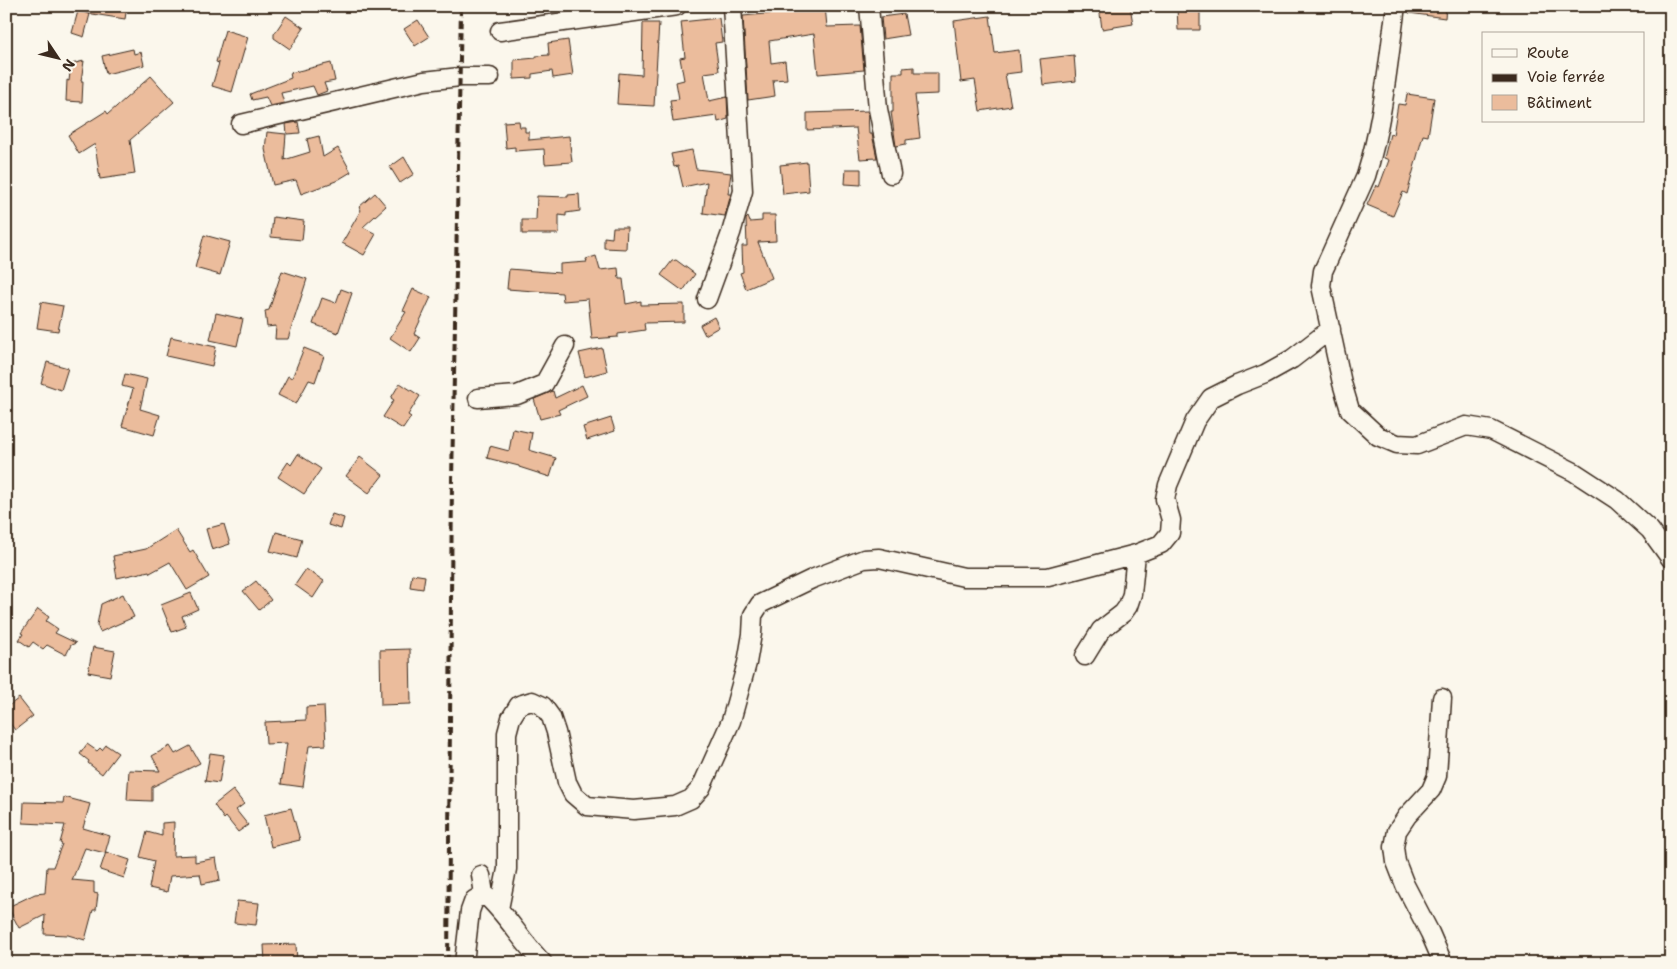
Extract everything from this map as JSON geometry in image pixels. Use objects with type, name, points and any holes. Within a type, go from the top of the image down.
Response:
[{"type":"street","points":[[500,31],[677,6]]},
{"type":"street","points":[[707,299],[731,233],[743,191],[732,6]]},
{"type":"street","points":[[869,6],[878,109],[891,174]]},
{"type":"street","points":[[1396,6],[1384,92],[1370,163],[1366,176],[1323,271],[1321,286],[1322,298],[1350,410],[1378,436],[1397,444],[1417,445],[1466,426],[1491,430],[1574,472],[1617,500],[1650,530],[1671,559]]},
{"type":"street","points":[[242,124],[424,81],[460,77],[490,77]]},
{"type":"street","points":[[500,909],[507,869],[507,733],[511,718],[518,705],[532,701],[543,706],[551,717],[567,782],[573,794],[587,806],[634,810],[675,806],[691,798],[701,788],[731,720],[747,663],[753,615],[760,604],[812,579],[864,559],[879,558],[964,577],[1048,577],[1136,554],[1161,544],[1170,533],[1171,520],[1165,499],[1168,485],[1194,421],[1211,398],[1265,374],[1292,359],[1331,329]]},
{"type":"street","points":[[478,398],[517,395],[544,384],[565,346]]},
{"type":"street","points":[[1085,656],[1100,630],[1123,613],[1128,606],[1132,594],[1136,554]]},
{"type":"street","points":[[1442,698],[1437,776],[1431,790],[1406,816],[1397,831],[1394,847],[1396,862],[1405,885],[1443,963]]},
{"type":"street","points":[[481,875],[484,894],[500,909],[543,963]]},
{"type":"street","points":[[464,963],[470,911],[474,900],[484,894]]},
{"type":"building","points":[[86,6],[127,6],[125,19],[86,13]]},
{"type":"building","points":[[788,6],[825,6],[827,27],[860,26],[864,70],[818,74],[814,34],[769,41],[771,63],[785,61],[787,79],[773,80],[775,96],[748,100],[743,16],[777,13],[776,8]]},
{"type":"building","points":[[1099,6],[1130,6],[1133,24],[1102,29]]},
{"type":"building","points":[[1177,6],[1200,6],[1200,30],[1178,30]]},
{"type":"building","points":[[1409,6],[1446,6],[1445,18],[1409,13]]},
{"type":"building","points":[[78,11],[90,14],[84,37],[72,33]]},
{"type":"building","points":[[904,14],[908,35],[883,39],[881,17]]},
{"type":"building","points":[[286,16],[304,28],[290,49],[274,38],[274,34]]},
{"type":"building","points":[[990,16],[995,53],[1019,50],[1021,72],[1005,74],[1011,106],[980,111],[975,80],[961,82],[954,21]]},
{"type":"building","points":[[719,18],[722,42],[715,43],[719,71],[704,73],[709,101],[727,97],[728,119],[718,122],[717,116],[673,122],[670,100],[679,99],[676,82],[684,80],[680,58],[685,57],[681,22]]},
{"type":"building","points":[[418,20],[429,37],[415,46],[404,29]]},
{"type":"building","points":[[643,23],[659,23],[654,106],[617,104],[619,73],[642,75]]},
{"type":"building","points":[[225,30],[248,37],[232,92],[212,86],[219,63],[216,62]]},
{"type":"building","points":[[568,40],[573,75],[553,78],[552,71],[532,74],[532,78],[514,79],[514,60],[549,55],[548,43]]},
{"type":"building","points":[[133,49],[134,54],[141,52],[144,65],[106,74],[102,56]]},
{"type":"building","points":[[1074,55],[1076,81],[1043,85],[1040,59]]},
{"type":"building","points":[[84,61],[81,81],[83,81],[82,102],[66,101],[67,80],[69,81],[71,64]]},
{"type":"building","points":[[331,63],[335,81],[324,83],[327,91],[317,95],[313,86],[281,93],[284,103],[270,106],[266,97],[252,100],[250,94],[291,78],[290,73]]},
{"type":"building","points":[[914,67],[914,73],[938,73],[938,94],[915,95],[920,138],[906,140],[906,144],[896,146],[891,112],[893,112],[893,73],[903,73],[903,68]]},
{"type":"building","points":[[151,76],[174,102],[130,140],[135,174],[100,179],[95,144],[79,154],[68,135],[106,111],[108,114]]},
{"type":"building","points":[[1407,94],[1434,98],[1428,136],[1423,135],[1407,194],[1403,192],[1393,216],[1367,205],[1376,185],[1379,187],[1389,160],[1384,158],[1390,134],[1393,135],[1398,104],[1405,105]]},
{"type":"building","points":[[868,111],[869,134],[872,134],[877,158],[860,159],[856,128],[807,130],[807,113]]},
{"type":"building","points":[[519,121],[520,127],[525,127],[525,132],[529,132],[529,140],[569,136],[572,162],[545,164],[544,149],[515,151],[515,147],[506,148],[504,122]]},
{"type":"building","points":[[298,122],[300,133],[287,134],[286,124]]},
{"type":"building","points":[[267,132],[286,134],[284,160],[310,152],[307,139],[319,136],[323,157],[338,148],[351,172],[336,181],[301,194],[296,180],[273,185],[265,149]]},
{"type":"building","points":[[692,150],[696,169],[731,173],[728,194],[731,194],[725,216],[703,213],[707,182],[683,187],[678,166],[674,167],[671,154]]},
{"type":"building","points":[[404,157],[414,174],[400,183],[390,167]]},
{"type":"building","points":[[807,162],[809,191],[783,194],[780,165]]},
{"type":"building","points":[[846,169],[861,169],[861,185],[845,184]]},
{"type":"building","points":[[375,193],[386,206],[363,227],[376,234],[364,255],[342,243],[361,210],[359,207]]},
{"type":"building","points":[[579,194],[580,211],[566,213],[566,216],[559,215],[559,234],[522,234],[522,220],[536,220],[537,196],[568,197],[568,195]]},
{"type":"building","points":[[762,215],[775,215],[776,241],[758,242],[772,278],[746,289],[740,273],[743,272],[742,246],[747,246],[746,219],[748,217],[750,222],[762,221]]},
{"type":"building","points":[[273,217],[304,221],[302,240],[271,237]]},
{"type":"building","points":[[613,227],[627,227],[626,249],[604,248],[604,237],[612,238]]},
{"type":"building","points":[[204,235],[230,242],[220,275],[195,268]]},
{"type":"building","points":[[596,256],[600,270],[618,268],[619,279],[623,279],[626,304],[641,301],[641,305],[684,304],[684,322],[644,323],[645,330],[618,334],[618,337],[592,339],[588,299],[563,301],[562,293],[507,289],[509,269],[560,273],[560,264],[587,262],[586,259]]},
{"type":"building","points":[[676,260],[695,274],[683,291],[661,275],[672,261]]},
{"type":"building","points":[[282,271],[307,279],[288,339],[275,339],[276,326],[267,327],[265,311],[269,310]]},
{"type":"building","points":[[341,289],[352,293],[338,333],[313,324],[322,298],[336,303]]},
{"type":"building","points":[[413,289],[431,297],[414,334],[420,338],[411,352],[390,338],[406,312],[403,311]]},
{"type":"building","points":[[41,302],[63,306],[58,331],[37,328]]},
{"type":"building","points":[[216,313],[243,319],[237,346],[210,340]]},
{"type":"building","points":[[714,317],[719,327],[705,335],[700,325]]},
{"type":"building","points":[[171,337],[216,347],[212,366],[166,356]]},
{"type":"building","points":[[304,348],[324,356],[315,382],[309,380],[296,404],[278,395],[288,376],[292,378]]},
{"type":"building","points":[[602,348],[607,371],[585,377],[579,353]]},
{"type":"building","points":[[47,362],[68,368],[61,390],[41,383]]},
{"type":"building","points":[[125,374],[147,379],[140,409],[160,415],[154,435],[122,426],[133,389],[122,386]]},
{"type":"building","points":[[400,383],[420,396],[408,415],[411,417],[403,429],[383,417],[394,400],[391,398]]},
{"type":"building","points":[[582,385],[587,396],[558,410],[560,414],[540,419],[534,399],[553,391],[555,398]]},
{"type":"building","points":[[611,418],[615,431],[587,440],[583,427]]},
{"type":"building","points":[[513,429],[532,433],[529,450],[556,458],[550,477],[519,466],[487,458],[490,446],[509,451]]},
{"type":"building","points":[[298,454],[321,469],[304,494],[278,477],[288,462],[291,465]]},
{"type":"building","points":[[360,457],[383,475],[369,493],[346,476]]},
{"type":"building","points":[[332,514],[344,518],[341,529],[328,525]]},
{"type":"building","points":[[224,524],[230,544],[212,550],[206,529]]},
{"type":"building","points":[[176,530],[190,552],[193,550],[209,577],[187,590],[170,562],[150,573],[149,571],[117,578],[113,556],[146,549]]},
{"type":"building","points":[[276,532],[302,539],[297,558],[270,551]]},
{"type":"building","points":[[306,569],[324,581],[313,598],[295,585]]},
{"type":"building","points":[[412,574],[425,576],[423,589],[410,587]]},
{"type":"building","points":[[256,581],[271,600],[259,610],[243,591]]},
{"type":"building","points":[[191,593],[198,609],[182,616],[186,627],[172,632],[161,605]]},
{"type":"building","points":[[123,594],[134,617],[100,632],[97,625],[101,604]]},
{"type":"building","points":[[38,609],[49,617],[46,621],[58,629],[55,633],[76,643],[71,645],[66,655],[47,645],[43,649],[33,642],[29,647],[19,640],[23,634],[21,633]]},
{"type":"building","points":[[93,647],[115,651],[110,676],[88,672]]},
{"type":"building","points":[[410,649],[411,704],[381,705],[380,650]]},
{"type":"building","points":[[19,698],[33,716],[15,730],[6,718],[6,708]]},
{"type":"building","points":[[324,706],[326,745],[309,746],[303,787],[281,784],[287,743],[266,744],[265,722],[306,720],[306,707]]},
{"type":"building","points":[[87,744],[97,751],[100,748],[102,750],[106,745],[118,753],[102,774],[80,754]]},
{"type":"building","points":[[170,746],[175,754],[190,746],[200,763],[152,787],[152,801],[127,800],[129,770],[160,771],[152,756]]},
{"type":"building","points":[[210,753],[224,755],[219,783],[205,781]]},
{"type":"building","points":[[233,790],[244,804],[236,810],[248,825],[238,832],[226,817],[224,819],[214,805]]},
{"type":"building","points":[[64,797],[90,804],[83,828],[110,836],[105,853],[85,848],[72,880],[94,882],[94,893],[98,894],[96,910],[93,910],[85,940],[68,935],[44,934],[45,915],[19,928],[8,907],[35,894],[45,893],[47,867],[53,867],[62,844],[60,843],[65,825],[23,823],[24,802],[63,803]]},
{"type":"building","points":[[291,808],[300,840],[271,847],[264,815]]},
{"type":"building","points":[[174,822],[173,856],[195,855],[195,862],[216,858],[220,880],[202,884],[200,874],[170,876],[167,892],[149,888],[154,861],[140,857],[147,832],[162,836],[162,823]]},
{"type":"building","points":[[106,852],[130,860],[124,878],[100,870]]},
{"type":"building","points":[[237,901],[259,903],[256,925],[234,923]]},
{"type":"building","points":[[296,944],[297,963],[265,963],[264,945]]},
{"type":"railway","points":[[448,963],[452,480],[461,6]]}]
